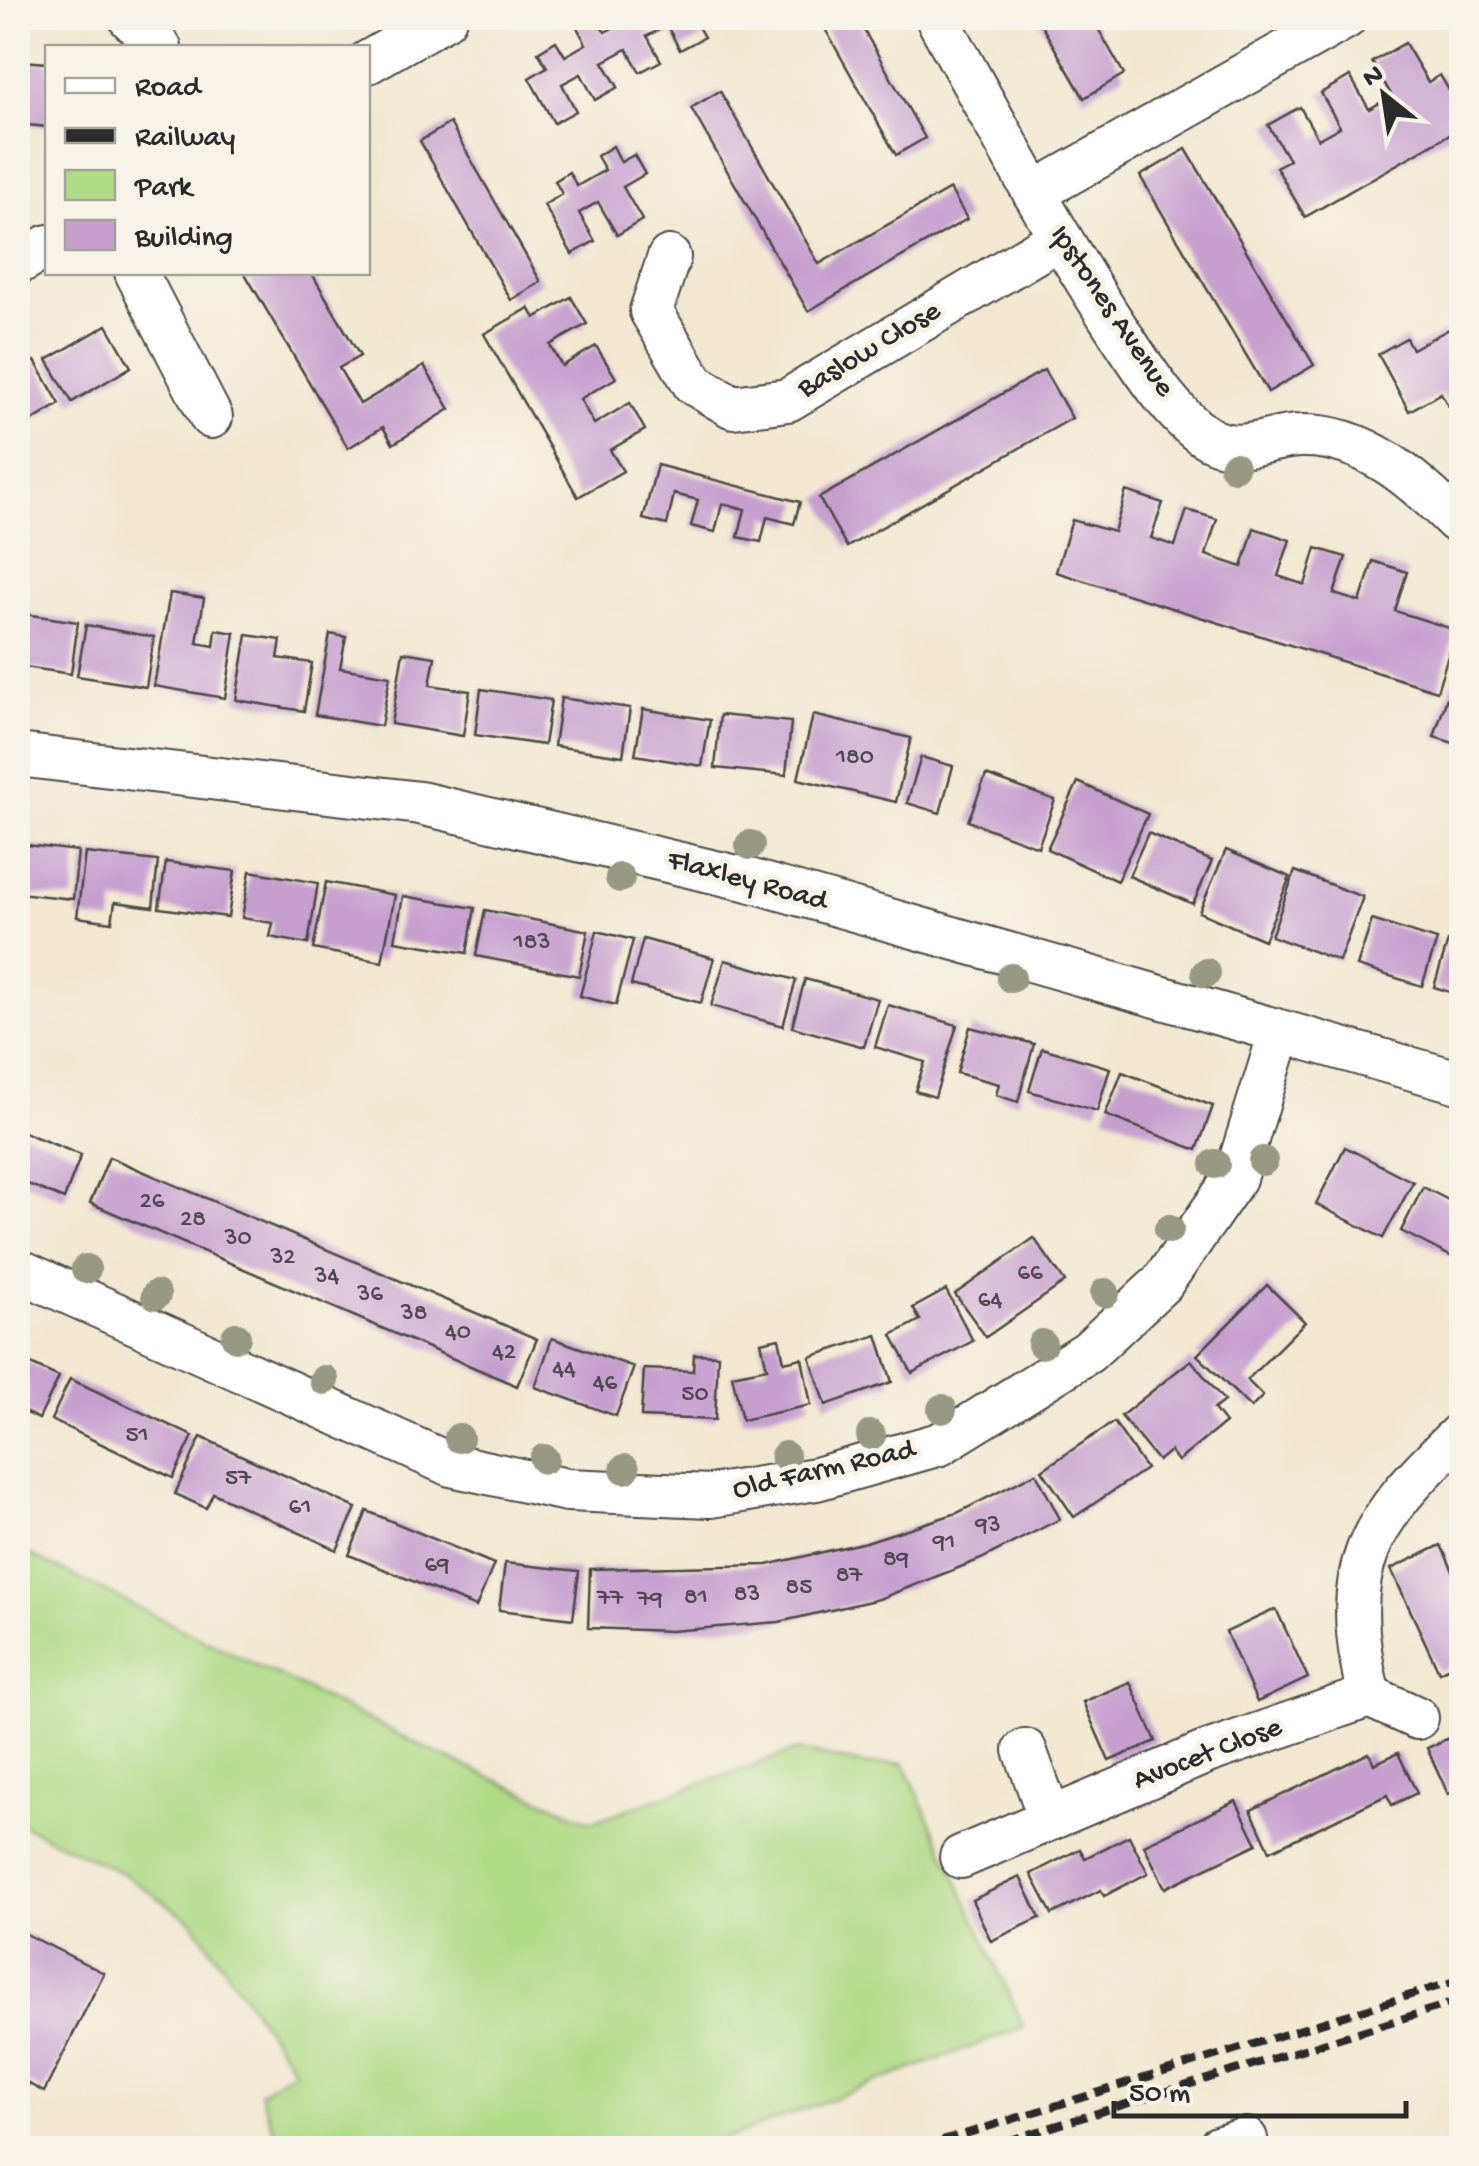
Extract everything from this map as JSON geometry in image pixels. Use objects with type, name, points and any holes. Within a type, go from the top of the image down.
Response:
[{"type":"street","points":[[130,18],[157,45]]},
{"type":"street","points":[[370,61],[445,18]]},
{"type":"street","name":"Ipstones Avenue","points":[[937,18],[1058,239],[1157,390],[1212,440],[1244,447],[1303,435],[1360,449],[1410,474],[1460,524]]},
{"type":"street","name":"Ipstones Avenue","points":[[1034,193],[1345,18]]},
{"type":"street","name":"Baslow Close","points":[[669,257],[651,311],[694,384],[733,407],[788,400],[1058,239]]},
{"type":"street","points":[[18,264],[45,248]]},
{"type":"street","points":[[138,275],[211,418]]},
{"type":"street","name":"Flaxley Road","points":[[18,755],[420,803],[749,880],[1462,1083]]},
{"type":"street","name":"Old Farm Road","points":[[18,1270],[451,1464],[567,1490],[711,1496],[816,1479],[940,1444],[1088,1352],[1162,1282],[1235,1178],[1280,1032]]},
{"type":"street","points":[[1418,1718],[1369,1696],[1356,1642],[1356,1590],[1372,1532],[1462,1432]]},
{"type":"street","name":"Avocet Close","points":[[961,1858],[1207,1752],[1369,1696]]},
{"type":"street","points":[[1026,1750],[1050,1819]]},
{"type":"green space","points":[[18,1549],[449,1759],[591,1822],[797,1750],[866,1765],[904,1763],[1024,2027],[701,2148],[280,2148],[260,2092],[294,2069],[193,1922],[124,1874],[18,1823]]},
{"type":"building","points":[[593,18],[605,32],[632,18],[693,18],[704,37],[680,50],[667,26],[647,36],[661,61],[640,72],[627,49],[603,62],[618,87],[595,100],[581,74],[562,84],[576,111],[554,123],[529,78],[547,67],[538,52],[556,41],[565,56],[586,44],[577,27]]},
{"type":"building","points":[[819,18],[857,18],[925,138],[896,155]]},
{"type":"building","points":[[1037,18],[1092,18],[1124,74],[1084,98]]},
{"type":"building","points":[[1405,43],[1428,82],[1440,75],[1462,112],[1462,127],[1305,217],[1276,167],[1289,160],[1268,125],[1300,107],[1318,139],[1340,127],[1321,93],[1350,76],[1369,109],[1392,96],[1372,62]]},
{"type":"building","points":[[21,61],[45,63],[45,127],[18,124]]},
{"type":"building","points":[[720,91],[819,264],[950,189],[967,219],[808,311],[691,108]]},
{"type":"building","points":[[450,123],[541,282],[511,300],[420,141]]},
{"type":"building","points":[[613,146],[621,162],[634,155],[645,174],[623,187],[642,220],[617,235],[598,202],[579,213],[595,241],[572,254],[544,205],[562,194],[555,181],[569,172],[577,186],[605,170],[597,156]]},
{"type":"building","points":[[1186,149],[1314,365],[1268,392],[1140,176]]},
{"type":"building","points":[[246,275],[313,275],[360,356],[339,368],[360,404],[424,366],[450,409],[393,444],[383,427],[348,448]]},
{"type":"building","points":[[571,297],[587,324],[550,345],[562,366],[596,346],[616,378],[580,399],[594,424],[630,403],[645,430],[610,450],[623,471],[578,497],[484,334],[529,308],[535,318]]},
{"type":"building","points":[[1462,322],[1462,399],[1448,406],[1441,393],[1409,411],[1378,354],[1406,338],[1412,349]]},
{"type":"building","points":[[107,325],[131,367],[72,402],[47,360]]},
{"type":"building","points":[[35,361],[60,404],[18,429],[18,371]]},
{"type":"building","points":[[1044,370],[1072,418],[847,547],[819,498]]},
{"type":"building","points":[[657,465],[800,502],[794,524],[767,517],[761,542],[738,537],[745,509],[722,504],[715,532],[691,526],[698,500],[674,494],[667,525],[643,519]]},
{"type":"building","points":[[1126,491],[1163,503],[1151,538],[1175,546],[1187,510],[1217,519],[1206,555],[1242,567],[1254,528],[1290,540],[1278,576],[1305,585],[1316,548],[1346,557],[1334,594],[1360,602],[1373,561],[1407,572],[1395,611],[1456,630],[1437,691],[1056,572],[1072,520],[1114,532]]},
{"type":"building","points":[[170,593],[204,598],[197,643],[214,646],[216,630],[235,633],[225,698],[154,686]]},
{"type":"building","points":[[18,613],[78,622],[71,674],[18,666]]},
{"type":"building","points":[[86,625],[154,637],[146,687],[77,676]]},
{"type":"building","points":[[330,634],[346,637],[340,668],[390,676],[381,726],[315,715]]},
{"type":"building","points":[[247,635],[281,640],[278,658],[312,663],[304,711],[236,700]]},
{"type":"building","points":[[403,652],[435,657],[430,685],[470,691],[463,736],[391,724]]},
{"type":"building","points":[[1456,671],[1462,672],[1460,745],[1434,737]]},
{"type":"building","points":[[481,689],[551,700],[544,745],[475,735]]},
{"type":"building","points":[[561,698],[630,708],[623,756],[554,746]]},
{"type":"building","points":[[643,709],[710,720],[702,766],[635,755]]},
{"type":"building","points":[[720,715],[791,722],[786,775],[715,768]]},
{"type":"building","points":[[813,715],[911,738],[896,802],[798,779]]},
{"type":"building","points":[[921,757],[953,766],[940,813],[907,803]]},
{"type":"building","points":[[986,775],[1055,800],[1038,847],[968,821]]},
{"type":"building","points":[[1078,782],[1148,814],[1117,881],[1047,849]]},
{"type":"building","points":[[1148,833],[1212,861],[1193,904],[1129,876]]},
{"type":"building","points":[[18,844],[78,851],[73,899],[18,893]]},
{"type":"building","points":[[1226,850],[1290,877],[1264,940],[1199,912]]},
{"type":"building","points":[[85,853],[158,861],[153,907],[115,902],[112,922],[77,917]]},
{"type":"building","points":[[166,862],[235,871],[228,917],[159,908]]},
{"type":"building","points":[[250,871],[318,883],[308,944],[270,937],[273,923],[242,918]]},
{"type":"building","points":[[1295,871],[1363,897],[1339,961],[1271,936]]},
{"type":"building","points":[[326,882],[395,895],[382,962],[313,949]]},
{"type":"building","points":[[403,896],[475,908],[467,953],[395,941]]},
{"type":"building","points":[[485,910],[588,931],[579,976],[476,956]]},
{"type":"building","points":[[1372,920],[1437,940],[1422,986],[1357,966]]},
{"type":"building","points":[[597,931],[633,940],[616,1005],[580,996]]},
{"type":"building","points":[[643,939],[714,958],[701,1003],[631,985]]},
{"type":"building","points":[[1448,941],[1462,945],[1462,996],[1434,987]]},
{"type":"building","points":[[725,960],[796,980],[783,1026],[711,1006]]},
{"type":"building","points":[[805,979],[878,999],[864,1047],[792,1027]]},
{"type":"building","points":[[888,1005],[957,1025],[935,1097],[915,1091],[925,1062],[875,1047]]},
{"type":"building","points":[[970,1027],[1034,1044],[1018,1102],[996,1095],[999,1084],[957,1073]]},
{"type":"building","points":[[1042,1048],[1110,1068],[1097,1111],[1029,1091]]},
{"type":"building","points":[[1122,1072],[1213,1106],[1197,1150],[1105,1115]]},
{"type":"building","points":[[18,1130],[81,1155],[64,1199],[18,1180]]},
{"type":"building","points":[[1345,1147],[1413,1182],[1383,1238],[1316,1204]]},
{"type":"building","points":[[109,1157],[537,1339],[517,1386],[90,1203]]},
{"type":"building","points":[[1423,1187],[1462,1207],[1462,1262],[1401,1231]]},
{"type":"building","points":[[1034,1238],[1065,1282],[986,1337],[955,1294]]},
{"type":"building","points":[[1267,1285],[1305,1322],[1247,1380],[1263,1396],[1251,1408],[1197,1355]]},
{"type":"building","points":[[946,1290],[973,1341],[912,1373],[892,1335],[920,1320],[913,1308]]},
{"type":"building","points":[[877,1335],[892,1382],[826,1405],[810,1357]]},
{"type":"building","points":[[552,1338],[634,1367],[616,1416],[535,1387]]},
{"type":"building","points":[[779,1338],[784,1362],[802,1358],[811,1405],[742,1420],[732,1375],[767,1368],[761,1342]]},
{"type":"building","points":[[694,1354],[718,1355],[715,1420],[641,1417],[644,1369],[693,1371]]},
{"type":"building","points":[[18,1358],[59,1377],[39,1419],[18,1409]]},
{"type":"building","points":[[1191,1360],[1224,1401],[1214,1409],[1225,1423],[1178,1461],[1170,1451],[1158,1461],[1121,1416]]},
{"type":"building","points":[[70,1379],[193,1436],[173,1478],[51,1420]]},
{"type":"building","points":[[1114,1422],[1146,1469],[1074,1517],[1042,1470]]},
{"type":"building","points":[[201,1437],[356,1508],[337,1550],[213,1493],[206,1508],[175,1494]]},
{"type":"building","points":[[1036,1473],[1060,1519],[981,1559],[879,1599],[779,1622],[671,1631],[588,1628],[590,1569],[767,1565],[866,1542],[957,1513]]},
{"type":"building","points":[[367,1511],[494,1564],[476,1607],[349,1555]]},
{"type":"building","points":[[1441,1545],[1462,1591],[1462,1661],[1439,1672],[1391,1569]]},
{"type":"building","points":[[505,1563],[579,1571],[573,1619],[499,1610]]},
{"type":"building","points":[[1276,1609],[1308,1678],[1257,1702],[1226,1632]]},
{"type":"building","points":[[1130,1682],[1156,1741],[1109,1761],[1083,1702]]},
{"type":"building","points":[[1462,1732],[1462,1788],[1448,1794],[1427,1748]]},
{"type":"building","points":[[1369,1753],[1374,1764],[1398,1753],[1417,1793],[1392,1805],[1387,1795],[1270,1851],[1251,1810]]},
{"type":"building","points":[[1236,1801],[1257,1844],[1165,1888],[1144,1845]]},
{"type":"building","points":[[1129,1836],[1148,1873],[1104,1896],[1101,1890],[1052,1914],[1031,1874],[1080,1849],[1085,1858]]},
{"type":"building","points":[[1020,1877],[1040,1918],[991,1941],[972,1900]]},
{"type":"building","points":[[18,1930],[104,1973],[44,2092],[18,2078]]},
{"type":"railway","points":[[920,2148],[1462,1979]]},
{"type":"railway","points":[[984,2148],[1462,2000]]}]
